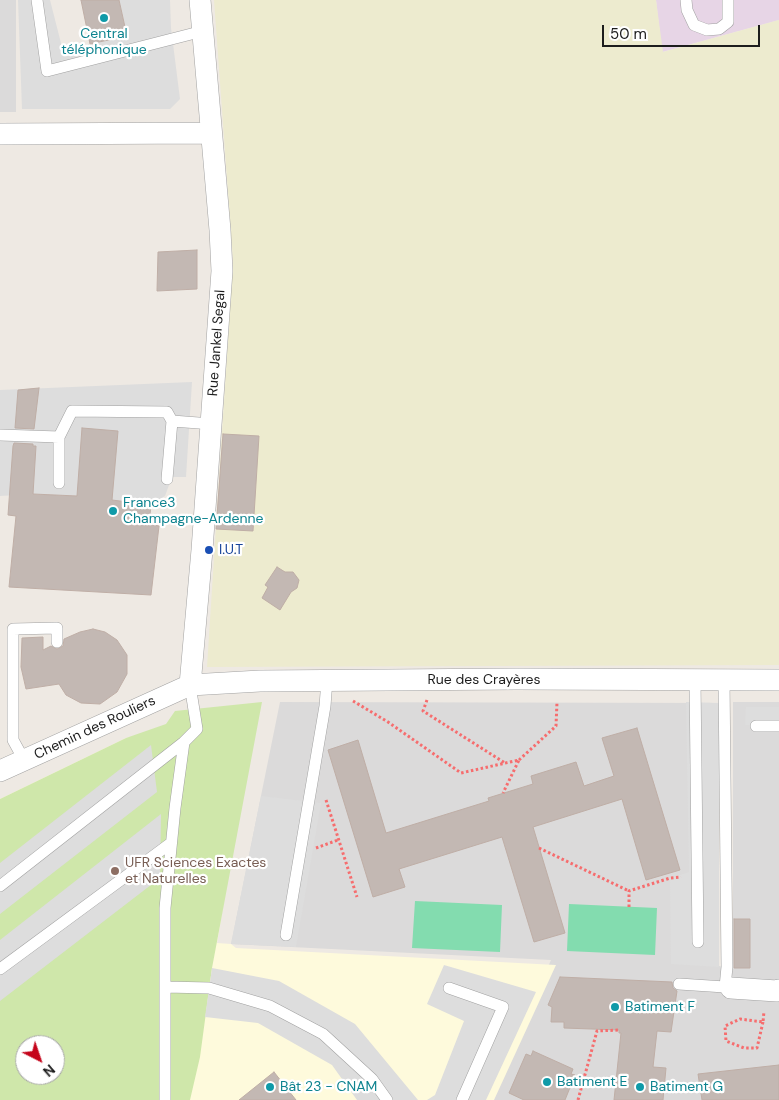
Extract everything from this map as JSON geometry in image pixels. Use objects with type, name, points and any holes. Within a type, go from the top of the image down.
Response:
[{"type":"street","name":"Rue Jankel Segal","points":[[190,685],[212,424],[222,271],[200,0]]},
{"type":"street","points":[[0,134],[212,132]]},
{"type":"street","name":"Rue des Crayères","points":[[190,685],[327,680],[779,680]]},
{"type":"street","name":"Chemin des Rouliers","points":[[0,771],[190,685]]},
{"type":"street","points":[[731,988],[772,990]]},
{"type":"lane","points":[[37,0],[46,71],[203,31]]},
{"type":"lane","points":[[686,0],[687,10],[694,25],[707,30],[719,29],[728,22],[728,0]]},
{"type":"lane","points":[[59,482],[59,437],[72,411],[167,412],[172,421],[167,479]]},
{"type":"lane","points":[[172,421],[212,424]]},
{"type":"lane","points":[[0,436],[59,437]]},
{"type":"lane","points":[[24,760],[13,740],[13,629],[57,628],[57,642]]},
{"type":"lane","points":[[286,936],[325,706],[327,680]]},
{"type":"lane","points":[[694,680],[698,942]]},
{"type":"lane","points":[[678,984],[725,986],[724,680]]},
{"type":"lane","points":[[0,886],[184,742],[197,729],[190,685]]},
{"type":"lane","points":[[756,726],[779,726]]},
{"type":"lane","points":[[165,1100],[165,908],[171,842],[184,742]]},
{"type":"lane","points":[[0,969],[171,842]]},
{"type":"lane","points":[[166,987],[209,988],[270,1006],[323,1034],[372,1079],[387,1100]]},
{"type":"lane","points":[[449,988],[503,1007],[462,1100]]},
{"type":"path","points":[[327,680],[357,705],[388,722],[460,773],[519,760]]},
{"type":"path","points":[[430,680],[430,692],[423,711],[506,763]]},
{"type":"path","points":[[503,793],[519,760],[556,726],[557,702]]},
{"type":"path","points":[[315,766],[357,897]]},
{"type":"path","points":[[313,849],[338,840]]},
{"type":"path","points":[[539,848],[630,891],[670,878],[697,875]]},
{"type":"path","points":[[628,907],[630,891]]},
{"type":"path","points":[[763,1022],[740,1019],[725,1026],[726,1041],[744,1048],[757,1048],[772,990]]},
{"type":"path","points":[[578,1100],[597,1030],[619,1030]]},
{"type":"shaded area","points":[[0,0],[16,0],[16,112],[0,112]]},
{"type":"shaded area","points":[[18,0],[50,0],[63,51],[127,36],[119,0],[170,0],[171,28],[180,99],[170,109],[22,109]]},
{"type":"shaded area","points":[[214,0],[656,0],[663,52],[779,20],[779,665],[207,667],[233,261]]},
{"type":"shaded area","points":[[656,0],[779,0],[779,20],[662,52]]},
{"type":"shaded area","points":[[192,382],[186,477],[172,477],[165,496],[151,505],[77,496],[33,494],[0,496],[0,390]]},
{"type":"shaded area","points":[[280,702],[719,703],[719,966],[733,968],[733,702],[779,702],[779,1100],[489,1100],[551,960],[231,944]]},
{"type":"shaded area","points":[[686,702],[719,703],[719,967],[671,964],[670,878],[689,872]]},
{"type":"shaded area","points":[[746,707],[779,707],[779,725],[745,725]]},
{"type":"shaded area","name":"UFR Sciences Exactes et Naturelles","points":[[256,709],[217,943],[231,944],[236,948],[556,965],[494,1100],[0,1100],[0,799],[126,738]]},
{"type":"shaded area","points":[[151,745],[157,792],[0,914],[0,863]]},
{"type":"shaded area","points":[[261,796],[321,803],[296,947],[231,944]]},
{"type":"shaded area","points":[[161,814],[160,878],[0,1001],[0,940]]},
{"type":"shaded area","points":[[444,965],[536,992],[486,1100],[427,1100],[435,1095],[464,1021],[427,1004]]},
{"type":"shaded area","points":[[212,968],[279,981],[355,1024],[418,1100],[357,1100],[332,1065],[258,1023],[205,1017]]},
{"type":"green space","name":"UFR Sciences Exactes et Naturelles","points":[[262,702],[212,968],[200,1057],[190,1100],[0,1100],[0,799],[126,738],[166,724],[175,711]]},
{"type":"green space","points":[[415,901],[502,905],[500,952],[412,948]]},
{"type":"green space","points":[[569,904],[657,908],[655,955],[567,951]]},
{"type":"building","name":"Central téléphonique","points":[[81,0],[119,0],[127,36],[90,44]]},
{"type":"building","points":[[197,250],[197,289],[157,291],[158,252]]},
{"type":"building","points":[[39,388],[34,429],[15,428],[18,390]]},
{"type":"building","name":"France3 Champagne-Ardenne","points":[[82,428],[118,431],[112,500],[151,505],[149,524],[159,526],[151,595],[9,587],[16,516],[8,515],[14,443],[33,444],[33,446],[36,446],[33,494],[77,496]]},
{"type":"building","points":[[223,434],[259,436],[253,531],[216,529]]},
{"type":"building","points":[[277,567],[285,572],[293,572],[299,580],[297,588],[291,592],[280,610],[262,598],[268,587],[265,585]]},
{"type":"building","points":[[93,629],[105,632],[117,640],[127,655],[127,674],[117,692],[100,704],[81,703],[66,695],[59,684],[26,689],[21,667],[22,638],[43,637],[43,650],[51,646],[57,649],[63,646],[64,639]]},
{"type":"building","points":[[637,728],[680,870],[646,880],[622,799],[533,827],[565,933],[534,942],[502,837],[399,869],[405,887],[373,897],[328,750],[358,740],[386,833],[489,801],[488,798],[533,784],[531,776],[576,762],[584,786],[614,776],[602,738]]},
{"type":"building","points":[[734,919],[750,919],[750,968],[734,968]]},
{"type":"building","points":[[560,977],[672,982],[673,988],[677,991],[671,1032],[657,1031],[653,1067],[666,1068],[663,1100],[614,1100],[621,1033],[619,1033],[619,1030],[564,1028],[564,1022],[551,1022],[552,1007],[548,1005]]},
{"type":"building","name":"Batiment E","points":[[533,1051],[573,1069],[571,1074],[575,1075],[565,1100],[524,1100],[509,1093],[526,1054],[531,1056]]},
{"type":"building","points":[[779,1065],[779,1100],[702,1100],[698,1074]]},
{"type":"building","name":"Bât 23 - CNAM","points":[[274,1072],[296,1100],[239,1100]]},
{"type":"place","name":"Central téléphonique","points":[[104,18]]},
{"type":"place","name":"France3 Champagne-Ardenne","points":[[113,511]]},
{"type":"place","name":"I.U.T","points":[[209,550]]},
{"type":"place","name":"UFR Sciences Exactes et Naturelles","points":[[115,871]]},
{"type":"place","name":"Batiment F","points":[[615,1007]]},
{"type":"place","name":"Batiment E","points":[[547,1082]]},
{"type":"place","name":"Bât 23 - CNAM","points":[[270,1087]]},
{"type":"place","name":"Batiment G","points":[[640,1087]]}]
